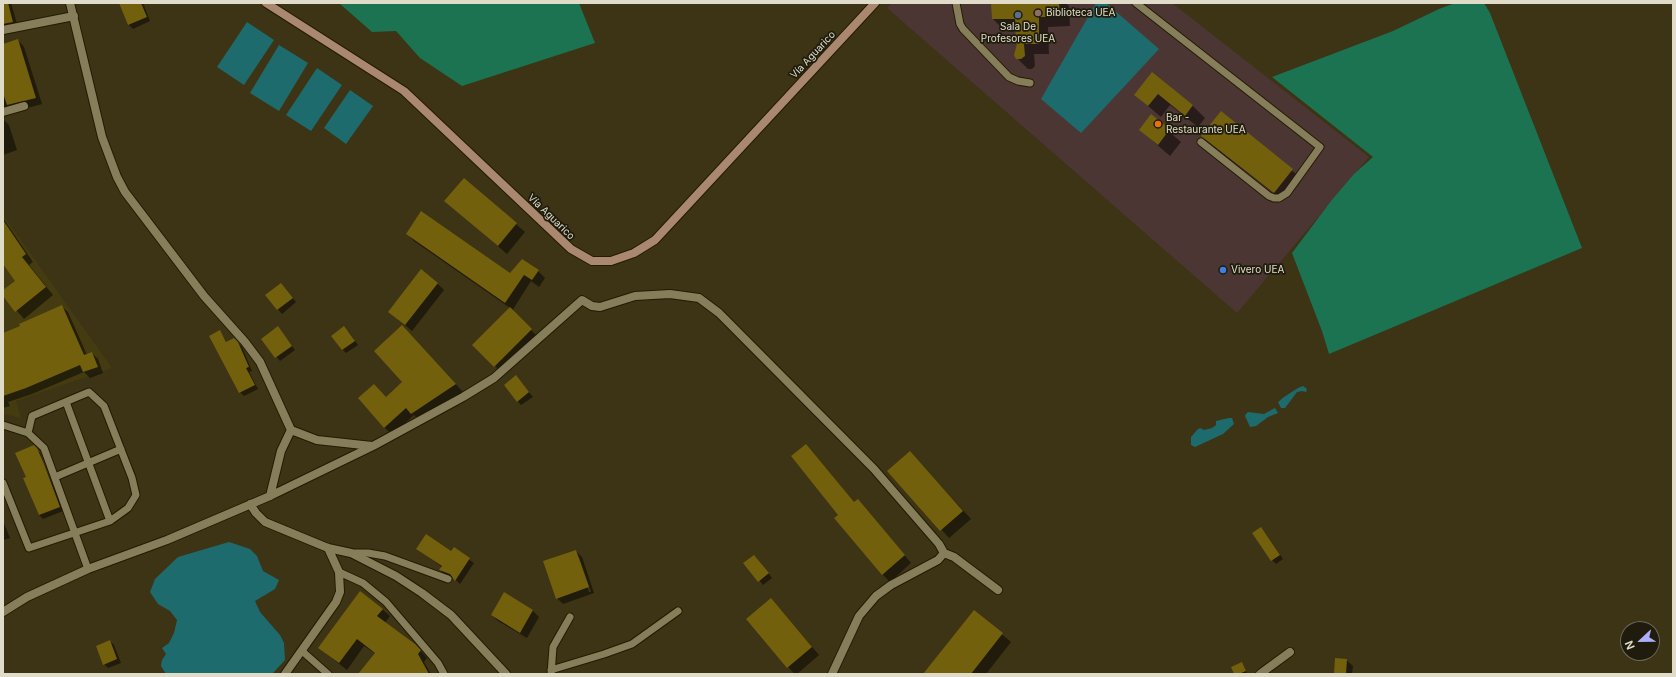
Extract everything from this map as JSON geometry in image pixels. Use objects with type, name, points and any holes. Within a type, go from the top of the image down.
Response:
[{"type":"street","points":[[70,3],[102,137],[116,177],[125,192],[204,296],[245,342],[260,362],[291,430],[317,440],[373,446]]},
{"type":"street","name":"Vía Aguarico","points":[[266,3],[404,91],[571,249],[592,261],[610,262],[634,253],[655,240],[875,3]]},
{"type":"street","points":[[3,30],[74,16]]},
{"type":"street","points":[[3,112],[24,106]]},
{"type":"street","points":[[3,612],[27,597],[88,569],[167,540],[270,496],[373,446],[463,397],[494,378],[582,300],[592,306],[600,307],[635,296],[670,294],[699,298],[719,313],[874,469],[939,544],[944,553],[954,557],[998,590]]},
{"type":"street","points":[[270,496],[281,452],[291,430]]},
{"type":"street","points":[[250,504],[256,514],[265,522],[328,548],[351,553],[396,576],[422,593],[451,615],[506,674]]},
{"type":"street","points":[[285,674],[336,602],[340,592],[339,572],[328,548]]},
{"type":"street","points":[[832,674],[859,616],[876,596],[891,585],[938,560],[944,553]]},
{"type":"street","points":[[1260,674],[1290,652]]},
{"type":"lane","points":[[956,3],[960,24],[963,29],[1009,77],[1018,81],[1030,83]]},
{"type":"lane","points":[[1136,3],[1320,147],[1287,193],[1279,198],[1274,198],[1269,196],[1201,142]]},
{"type":"lane","points":[[3,483],[29,548],[110,521],[128,508],[136,495],[132,478],[104,406],[89,392],[32,416],[28,433]]},
{"type":"lane","points":[[66,402],[110,521]]},
{"type":"lane","points":[[3,425],[28,433],[44,448],[88,569]]},
{"type":"lane","points":[[55,477],[121,449]]},
{"type":"lane","points":[[351,553],[368,553],[385,556],[448,579]]},
{"type":"lane","points":[[339,572],[363,583],[386,602],[438,663],[444,674]]},
{"type":"lane","points":[[570,617],[553,647],[551,672],[632,644],[678,611]]},
{"type":"lane","points":[[302,651],[328,674]]},
{"type":"shaded area","points":[[892,3],[1172,3],[1369,157],[1237,313],[887,8]]},
{"type":"shaded area","points":[[3,215],[112,368],[16,401],[21,418],[3,414]]},
{"type":"green space","points":[[339,3],[579,3],[595,43],[462,86],[420,58],[396,31],[372,32]]},
{"type":"green space","points":[[1455,3],[1484,3],[1490,13],[1582,248],[1329,354],[1322,331],[1292,253],[1331,201],[1354,174],[1373,157],[1272,77],[1393,31]]},
{"type":"water","points":[[1096,3],[1106,3],[1159,49],[1081,133],[1041,99]]},
{"type":"water","points":[[247,22],[274,40],[244,85],[217,67]]},
{"type":"water","points":[[279,45],[308,63],[279,111],[250,93]]},
{"type":"water","points":[[317,68],[342,85],[311,131],[286,115]]},
{"type":"water","points":[[350,90],[373,106],[346,144],[324,128]]},
{"type":"water","points":[[1303,386],[1307,389],[1306,392],[1297,392],[1285,408],[1281,408],[1278,402]]},
{"type":"water","points":[[1275,408],[1278,413],[1268,417],[1256,426],[1250,427],[1245,416],[1248,412],[1264,414]]},
{"type":"water","points":[[1232,418],[1234,424],[1223,434],[1195,447],[1191,445],[1191,437],[1197,430],[1200,428],[1204,430],[1212,428],[1216,425],[1216,421]]},
{"type":"water","points":[[229,542],[250,549],[257,556],[263,571],[279,580],[275,589],[255,601],[260,612],[280,635],[284,643],[285,660],[272,674],[166,674],[161,666],[162,660],[166,654],[162,648],[169,643],[174,633],[177,620],[170,611],[158,604],[150,592],[155,579],[178,557]]},
{"type":"building","points":[[3,3],[8,3],[13,22],[3,24]]},
{"type":"building","points":[[119,3],[141,3],[147,17],[128,25]]},
{"type":"building","points":[[991,3],[1059,3],[1060,17],[1039,17],[1039,44],[1024,44],[1025,56],[1021,59],[1016,59],[1014,55],[1017,44],[1015,19],[992,19]]},
{"type":"building","points":[[18,39],[36,98],[7,105],[3,93],[3,44]]},
{"type":"building","points":[[1152,72],[1193,105],[1185,116],[1158,94],[1148,106],[1134,95]]},
{"type":"building","points":[[1221,111],[1293,169],[1274,193],[1201,136]]},
{"type":"building","points":[[1151,114],[1170,129],[1158,145],[1139,130]]},
{"type":"building","points":[[464,178],[517,223],[498,246],[444,201]]},
{"type":"building","points":[[421,211],[510,273],[522,259],[539,270],[532,280],[524,275],[505,303],[406,234]]},
{"type":"building","points":[[3,220],[26,254],[22,257],[46,287],[15,312],[3,296],[3,290],[15,281],[3,264]]},
{"type":"building","points":[[421,269],[438,283],[405,325],[388,312]]},
{"type":"building","points":[[281,283],[293,298],[277,310],[265,295]]},
{"type":"building","points":[[62,305],[84,355],[92,352],[98,367],[83,372],[80,365],[3,396],[3,333],[20,326],[19,324]]},
{"type":"building","points":[[510,307],[532,329],[494,367],[472,345]]},
{"type":"building","points":[[402,325],[456,384],[411,414],[406,408],[384,428],[358,398],[374,384],[386,397],[402,382],[374,351]]},
{"type":"building","points":[[278,326],[292,346],[275,358],[261,339]]},
{"type":"building","points":[[344,326],[355,341],[342,350],[331,336]]},
{"type":"building","points":[[220,330],[226,342],[234,338],[238,342],[249,367],[246,368],[255,385],[239,393],[209,336]]},
{"type":"building","points":[[516,375],[529,392],[517,402],[504,385]]},
{"type":"building","points":[[806,444],[854,502],[858,499],[905,555],[882,575],[834,518],[838,515],[791,456]]},
{"type":"building","points":[[34,445],[37,448],[44,464],[60,507],[39,515],[23,478],[26,477],[15,453]]},
{"type":"building","points":[[910,451],[963,511],[940,531],[887,471]]},
{"type":"building","points":[[1261,527],[1280,555],[1271,561],[1252,533]]},
{"type":"building","points":[[426,534],[451,551],[454,547],[470,558],[455,581],[450,574],[439,570],[442,566],[416,549]]},
{"type":"building","points":[[576,550],[589,587],[556,599],[543,561]]},
{"type":"building","points":[[754,555],[769,573],[758,582],[743,563]]},
{"type":"building","points":[[360,591],[383,609],[377,616],[421,650],[418,654],[429,674],[358,674],[375,653],[357,639],[339,663],[318,648]]},
{"type":"building","points":[[504,592],[533,610],[520,633],[491,615]]},
{"type":"building","points":[[771,598],[812,647],[787,668],[746,619]]},
{"type":"building","points":[[974,610],[1003,633],[971,674],[923,674]]},
{"type":"building","points":[[110,640],[117,659],[103,665],[96,646]]},
{"type":"building","points":[[1335,658],[1347,659],[1346,674],[1334,674]]},
{"type":"building","points":[[1242,662],[1246,671],[1239,674],[1234,674],[1231,667]]},
{"type":"place","name":"Biblioteca UEA","points":[[1038,13]]},
{"type":"place","name":"Sala De Profesores UEA","points":[[1018,15]]},
{"type":"place","name":"Bar - Restaurante UEA","points":[[1158,124]]},
{"type":"place","name":"Vivero UEA","points":[[1223,270]]}]
